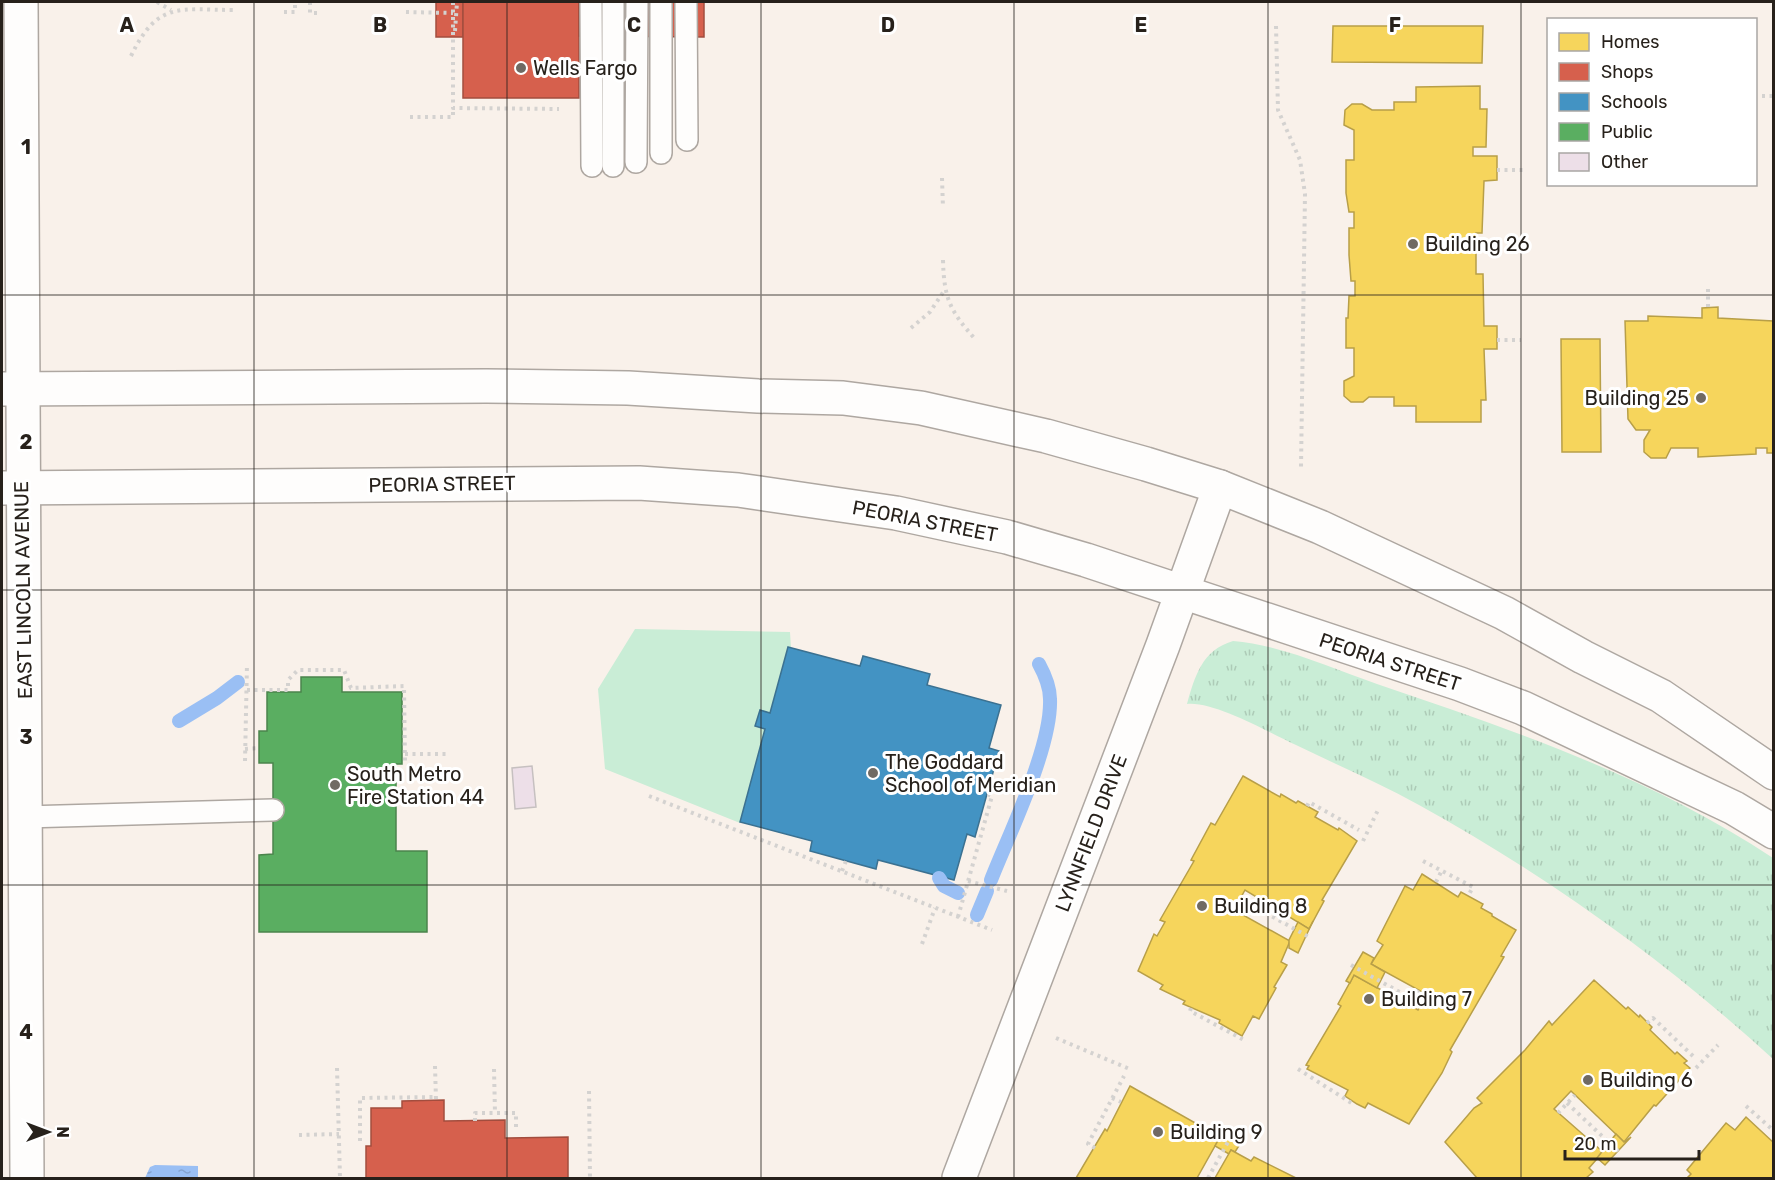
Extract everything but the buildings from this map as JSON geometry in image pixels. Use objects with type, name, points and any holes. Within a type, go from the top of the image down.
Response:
[{"type":"main road","name":"EAST LINCOLN AVENUE","points":[[21,2],[12,389],[12,489],[25,817],[27,1179]]},
{"type":"main road","points":[[12,389],[486,386],[628,388],[843,398],[921,408],[1046,436],[1220,487],[1320,527],[1504,613],[1583,657],[1661,696],[1773,773]]},
{"type":"main road","name":"PEORIA STREET","points":[[12,489],[639,483],[711,488],[833,503],[934,520],[1007,537],[1182,591],[1460,684],[1523,708],[1734,808],[1773,832]]},
{"type":"main road","name":"LYNNFIELD DRIVE","points":[[959,1179],[1220,487]]},
{"type":"lane","points":[[591,2],[602,166],[613,2]]},
{"type":"lane","points":[[636,162],[638,2]]},
{"type":"lane","points":[[661,2],[662,153]]},
{"type":"lane","points":[[686,2],[687,140]]},
{"type":"lane","points":[[25,817],[273,810]]},
{"type":"path","points":[[157,2],[171,10],[234,10]]},
{"type":"path","points":[[284,12],[295,12],[295,2]]},
{"type":"path","points":[[310,2],[310,13],[321,13]]},
{"type":"path","points":[[410,117],[453,117],[453,13],[455,2]]},
{"type":"path","points":[[453,64],[455,2]]},
{"type":"path","points":[[131,56],[148,27],[171,10]]},
{"type":"path","points":[[406,12],[453,13]]},
{"type":"path","points":[[1275,26],[1278,110],[1300,160],[1305,194],[1301,467]]},
{"type":"path","points":[[1762,96],[1773,96]]},
{"type":"path","points":[[453,108],[565,109]]},
{"type":"path","points":[[1497,170],[1526,170]]},
{"type":"path","points":[[942,178],[943,208]]},
{"type":"path","points":[[943,260],[944,290],[954,314],[976,340]]},
{"type":"path","points":[[1708,289],[1708,308]]},
{"type":"path","points":[[911,328],[930,312],[944,290]]},
{"type":"path","points":[[1497,340],[1521,340]]},
{"type":"path","points":[[245,761],[247,664]]},
{"type":"path","points":[[247,690],[288,690],[288,680],[298,670],[344,670],[351,688],[404,686],[405,762]]},
{"type":"path","points":[[245,749],[258,748]]},
{"type":"path","points":[[405,754],[447,754]]},
{"type":"path","points":[[958,917],[992,796],[987,794]]},
{"type":"path","points":[[649,796],[992,930]]},
{"type":"path","points":[[1307,806],[1310,802],[1359,830]]},
{"type":"path","points":[[1363,841],[1378,810]]},
{"type":"path","points":[[1346,832],[1350,825]]},
{"type":"path","points":[[842,871],[846,861]]},
{"type":"path","points":[[1423,861],[1473,887],[1468,896]]},
{"type":"path","points":[[1436,882],[1442,870]]},
{"type":"path","points":[[969,881],[1007,891]]},
{"type":"path","points":[[1240,913],[1251,894]]},
{"type":"path","points":[[1246,902],[1310,937]]},
{"type":"path","points":[[922,944],[935,908]]},
{"type":"path","points":[[1351,965],[1414,1000]]},
{"type":"path","points":[[1410,1006],[1419,990]]},
{"type":"path","points":[[1191,1008],[1190,1011],[1244,1040]]},
{"type":"path","points":[[1647,1023],[1653,1018],[1695,1058]]},
{"type":"path","points":[[1055,1038],[1132,1070]]},
{"type":"path","points":[[1696,1068],[1718,1045]]},
{"type":"path","points":[[1681,1056],[1686,1050]]},
{"type":"path","points":[[360,1141],[360,1098],[436,1099],[435,1066]]},
{"type":"path","points":[[338,1068],[339,1179]]},
{"type":"path","points":[[494,1069],[495,1113]]},
{"type":"path","points":[[1298,1069],[1353,1104],[1354,1102]]},
{"type":"path","points":[[1095,1148],[1088,1144],[1124,1076]]},
{"type":"path","points":[[1318,1082],[1321,1077]]},
{"type":"path","points":[[589,1091],[590,1179]]},
{"type":"path","points":[[1558,1113],[1575,1095]]},
{"type":"path","points":[[1112,1098],[1120,1102]]},
{"type":"path","points":[[1567,1103],[1619,1152]]},
{"type":"path","points":[[1746,1106],[1773,1131]]},
{"type":"path","points":[[475,1121],[475,1113],[516,1113],[516,1130]]},
{"type":"path","points":[[1758,1127],[1763,1122]]},
{"type":"path","points":[[1208,1179],[1234,1131]]},
{"type":"path","points":[[299,1135],[339,1134]]},
{"type":"green space","points":[[635,629],[790,632],[791,648],[788,647],[770,713],[760,710],[755,725],[765,729],[740,823],[605,769],[598,689]]},
{"type":"green space","points":[[1233,641],[1269,647],[1306,658],[1581,758],[1680,804],[1727,829],[1773,858],[1773,1059],[1647,954],[1559,890],[1513,860],[1389,789],[1226,712],[1198,704],[1187,704],[1201,665],[1222,645]]},
{"type":"water","points":[[155,1165],[198,1166],[198,1178],[145,1178],[150,1167]]},
{"type":"waterway","points":[[991,880],[1028,790],[1049,719],[1050,695],[1047,681],[1039,664]]},
{"type":"waterway","points":[[179,721],[238,682]]},
{"type":"waterway","points":[[939,878],[944,886],[958,893]]},
{"type":"waterway","points":[[977,915],[987,891]]},
{"type":"place","name":"Wells Fargo","points":[[521,68]]},
{"type":"place","name":"Building 26","points":[[1413,244]]},
{"type":"place","name":"Building 25","points":[[1701,398]]},
{"type":"place","name":"The Goddard School of Meridian","points":[[873,773]]},
{"type":"place","name":"South Metro Fire Station 44","points":[[335,785]]},
{"type":"place","name":"Building 8","points":[[1202,906]]},
{"type":"place","name":"Building 7","points":[[1369,999]]},
{"type":"place","name":"Building 6","points":[[1588,1080]]},
{"type":"place","name":"Building 9","points":[[1158,1132]]}]
